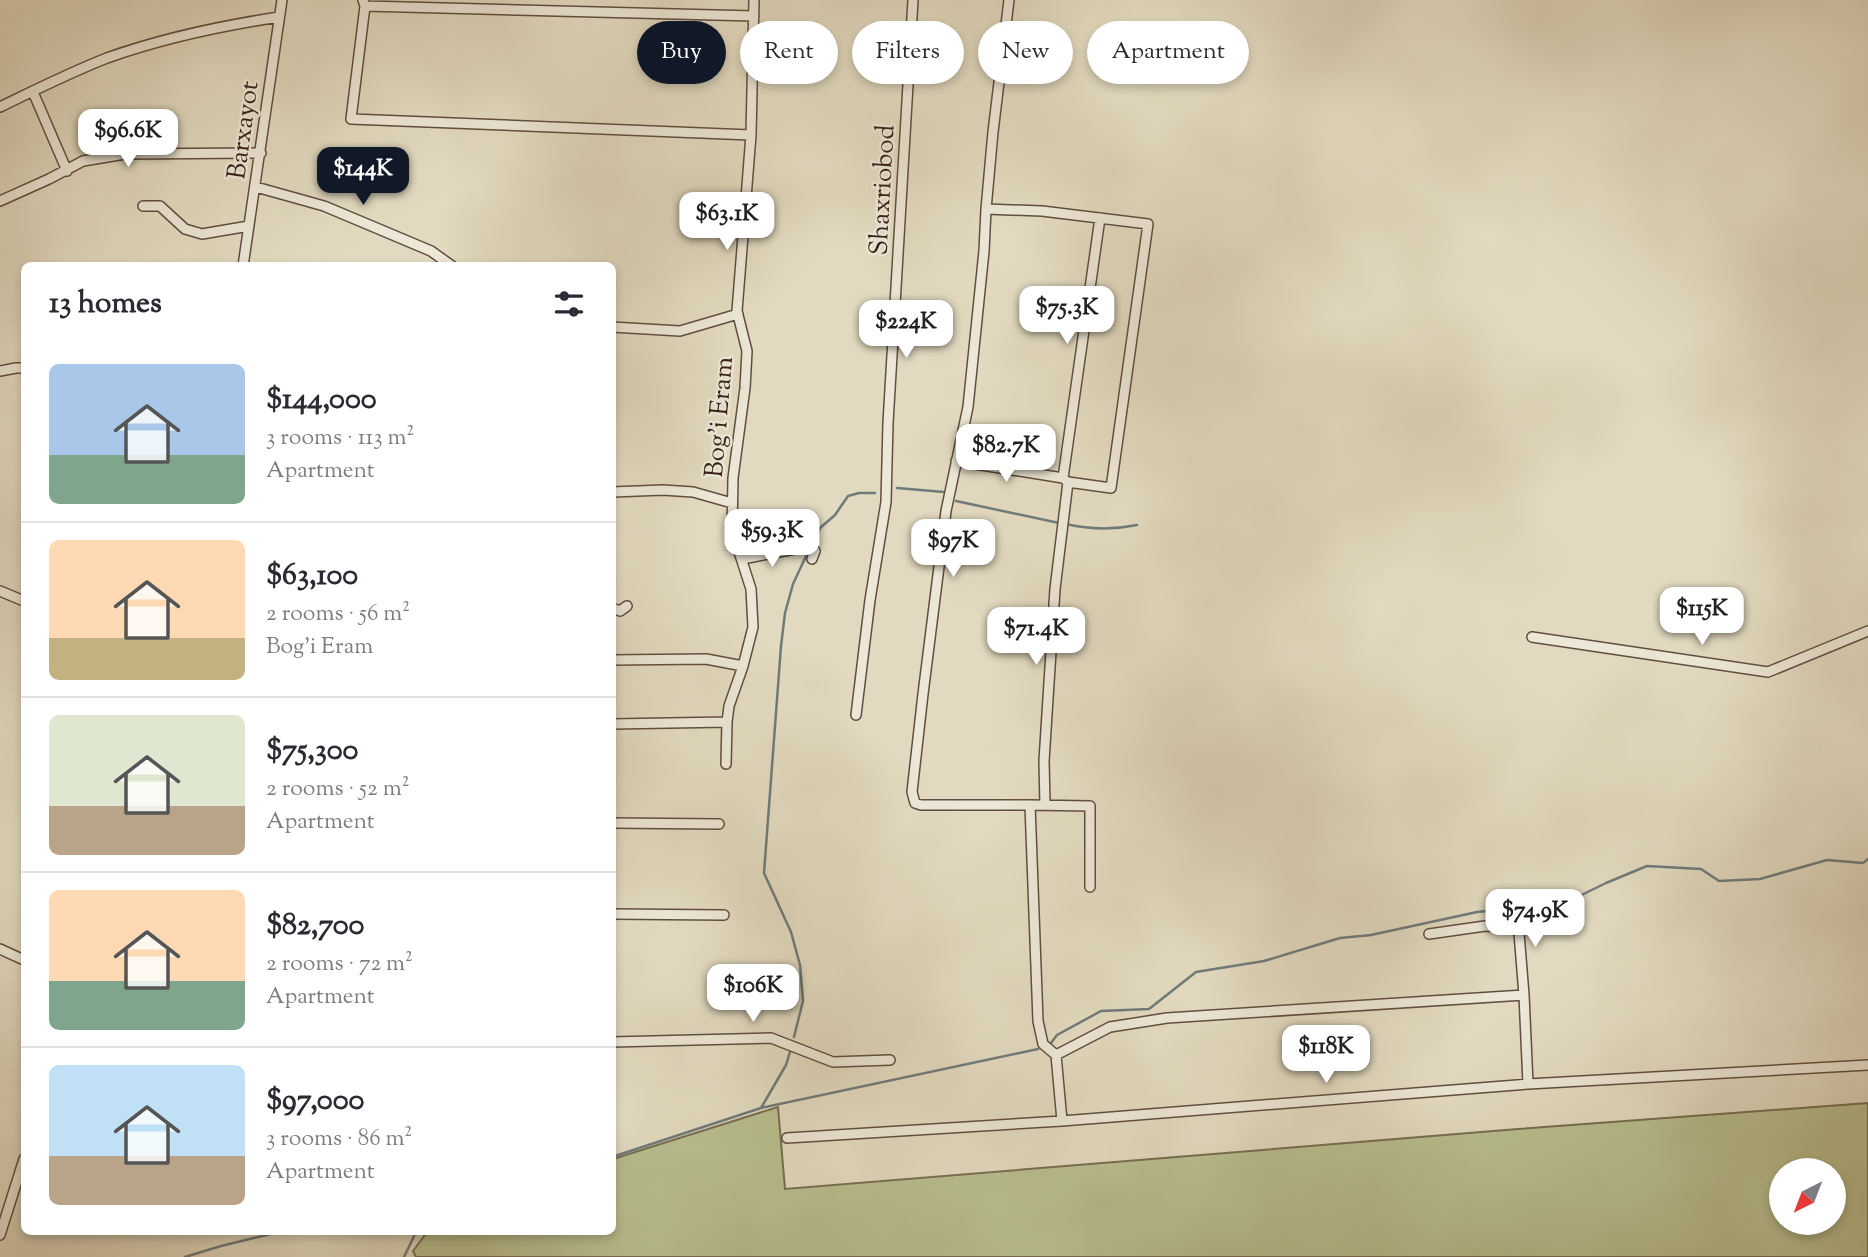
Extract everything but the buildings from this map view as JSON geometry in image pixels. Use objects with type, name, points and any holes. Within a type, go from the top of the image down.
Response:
[{"type":"street","name":"Barxayot","points":[[244,262],[282,0]]},
{"type":"street","name":"Bog'i Eram","points":[[726,764],[727,722],[731,699],[744,666],[752,627],[751,589],[732,530],[732,503],[746,388],[747,351],[738,314],[751,135],[754,0]]},
{"type":"street","name":"Shaxriobod","points":[[856,715],[870,600],[886,502],[888,424],[913,0]]},
{"type":"street","points":[[1010,0],[986,209],[968,407],[946,511],[913,796],[915,803],[921,805],[1090,806],[1090,887]]},
{"type":"street","points":[[751,135],[351,119],[364,3],[754,16]]},
{"type":"street","points":[[0,107],[105,59],[168,38],[225,25],[279,17]]},
{"type":"street","points":[[33,92],[67,171]]},
{"type":"street","points":[[0,201],[83,161],[125,154],[261,153]]},
{"type":"street","points":[[256,187],[324,206],[430,251],[446,262]]},
{"type":"street","points":[[143,206],[160,206],[185,229],[202,234],[249,226]]},
{"type":"street","points":[[956,461],[1111,488],[1148,224],[1042,211],[986,209]]},
{"type":"street","points":[[1045,805],[1044,761],[1065,480],[1100,218]]},
{"type":"street","points":[[616,327],[680,331],[738,314]]},
{"type":"street","points":[[0,371],[21,369]]},
{"type":"street","points":[[616,492],[693,492],[732,503]]},
{"type":"street","points":[[742,559],[806,547],[815,551],[812,559]]},
{"type":"street","points":[[0,591],[21,600]]},
{"type":"street","points":[[616,610],[620,611],[627,606]]},
{"type":"street","points":[[1532,637],[1768,672],[1868,631]]},
{"type":"street","points":[[616,660],[706,659],[744,666]]},
{"type":"street","points":[[616,724],[727,722]]},
{"type":"street","points":[[1030,805],[1038,1021],[1043,1044],[1056,1055],[1062,1121]]},
{"type":"street","points":[[616,823],[719,824]]},
{"type":"street","points":[[616,914],[724,915]]},
{"type":"street","points":[[1429,934],[1485,926],[1516,929],[1524,995],[1528,1084]]},
{"type":"street","points":[[0,949],[21,959]]},
{"type":"street","points":[[1056,1055],[1110,1027],[1167,1018],[1524,995]]},
{"type":"street","points":[[616,1042],[771,1038],[833,1062],[890,1060]]},
{"type":"street","points":[[787,1138],[1062,1121],[1528,1084],[1868,1065]]},
{"type":"street","points":[[0,1235],[21,1172]]},
{"type":"green space","points":[[1868,1103],[1868,1257],[416,1257],[413,1251],[425,1235],[616,1235],[616,1158],[778,1107],[785,1189]]},
{"type":"waterway","points":[[897,488],[944,492]]},
{"type":"waterway","points":[[815,541],[820,528],[835,515],[848,496],[875,493]]},
{"type":"waterway","points":[[956,501],[1059,523]]},
{"type":"waterway","points":[[1066,524],[1101,528],[1137,525]]},
{"type":"waterway","points":[[794,1037],[803,1001],[800,965],[791,932],[764,873],[785,613],[793,584],[807,554]]},
{"type":"waterway","points":[[1051,1043],[1057,1035],[1101,1011],[1149,1009],[1196,972],[1264,961],[1340,938],[1371,935],[1477,912],[1563,904],[1647,866],[1701,869],[1719,881],[1760,879],[1827,860],[1863,863],[1868,859]]},
{"type":"waterway","points":[[616,1156],[761,1108],[1038,1049]]},
{"type":"waterway","points":[[761,1108],[786,1065],[790,1052]]},
{"type":"waterway","points":[[185,1257],[267,1235]]},
{"type":"waterway","points":[[404,1257],[415,1235]]}]
